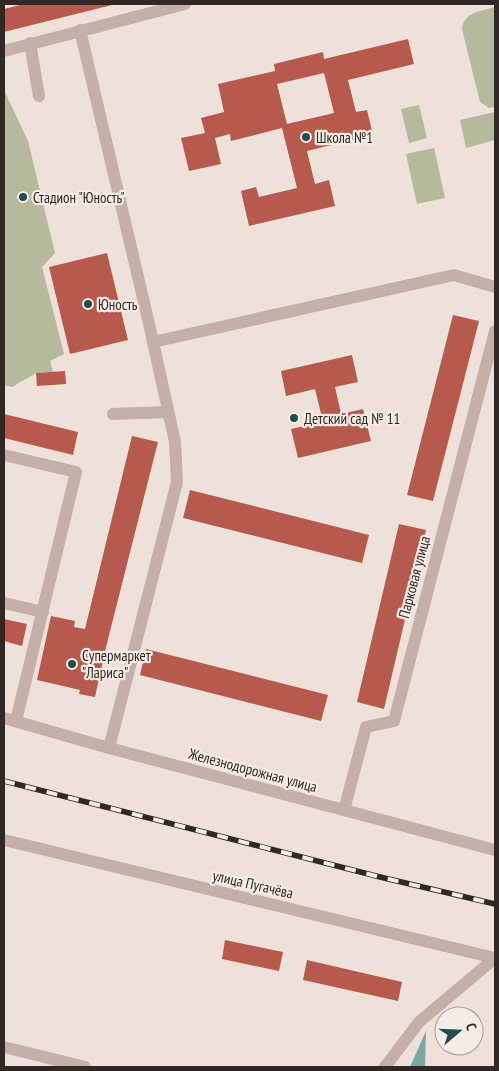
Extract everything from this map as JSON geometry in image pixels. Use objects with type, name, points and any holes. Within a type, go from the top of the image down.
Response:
[{"type":"street","points":[[4,51],[167,6],[185,4]]},
{"type":"street","points":[[80,30],[175,442],[177,482],[109,748]]},
{"type":"street","points":[[30,43],[39,96]]},
{"type":"street","points":[[153,342],[454,275],[495,287]]},
{"type":"street","name":"Парковая улица","points":[[344,810],[366,728],[394,721],[495,331]]},
{"type":"street","points":[[113,414],[168,412]]},
{"type":"street","points":[[4,455],[76,472],[43,612],[10,720]]},
{"type":"street","points":[[4,603],[43,612]]},
{"type":"street","name":"Железнодорожная улица","points":[[10,720],[495,850]]},
{"type":"street","name":"улица Пугачёва","points":[[4,840],[495,958]]},
{"type":"street","points":[[385,1067],[419,1022],[495,958]]},
{"type":"street","points":[[4,1047],[85,1067]]},
{"type":"green space","points":[[495,7],[495,107],[489,108],[480,102],[462,29],[466,19],[474,13]]},
{"type":"green space","name":"Стадион \"Юность\"","points":[[4,90],[28,141],[55,253],[42,267],[64,354],[50,361],[53,372],[36,373],[12,387],[4,385]]},
{"type":"green space","points":[[419,105],[427,138],[409,143],[401,109]]},
{"type":"green space","points":[[495,112],[495,140],[466,148],[460,120]]},
{"type":"green space","points":[[434,148],[445,198],[417,204],[406,154]]},
{"type":"water","points":[[426,1031],[425,1067],[410,1067]]},
{"type":"building","points":[[24,4],[116,4],[4,32],[4,9]]},
{"type":"building","points":[[408,39],[414,64],[348,80],[356,112],[367,110],[373,135],[307,151],[315,184],[329,180],[335,206],[249,226],[241,191],[256,187],[259,197],[297,188],[282,128],[231,141],[230,134],[215,138],[221,164],[189,171],[181,138],[205,133],[201,118],[224,112],[218,84],[275,71],[274,64],[323,52],[324,59]],"holes":[[[324,73],[334,113],[287,124],[277,84]]]},
{"type":"building","name":"Юность","points":[[107,253],[128,340],[70,354],[49,267]]},
{"type":"building","points":[[453,315],[479,321],[433,501],[407,495]]},
{"type":"building","points":[[352,355],[358,382],[335,387],[341,414],[363,409],[371,441],[298,458],[291,429],[323,422],[315,389],[286,396],[281,371]]},
{"type":"building","points":[[65,371],[66,384],[37,386],[36,373]]},
{"type":"building","points":[[4,414],[78,432],[73,455],[4,438]]},
{"type":"building","points":[[132,436],[158,442],[95,697],[79,694],[80,690],[37,680],[51,616],[75,621],[74,627],[85,629]]},
{"type":"building","points":[[190,490],[369,535],[362,563],[183,518]]},
{"type":"building","points":[[399,524],[426,530],[384,709],[357,702]]},
{"type":"building","points":[[4,619],[27,624],[22,646],[4,641]]},
{"type":"building","points":[[146,649],[328,695],[321,721],[140,675]]},
{"type":"building","points":[[225,940],[283,952],[279,971],[222,959]]},
{"type":"building","points":[[307,960],[402,982],[398,1001],[303,980]]},
{"type":"railway","points":[[4,781],[380,877],[495,904]]},
{"type":"place","name":"Школа №1","points":[[306,137]]},
{"type":"place","name":"Стадион \"Юность\"","points":[[23,197]]},
{"type":"place","name":"Юность","points":[[88,304]]},
{"type":"place","name":"Детский сад № 11","points":[[294,418]]},
{"type":"place","name":"Супермаркет \"Лариса\"","points":[[72,664]]}]
